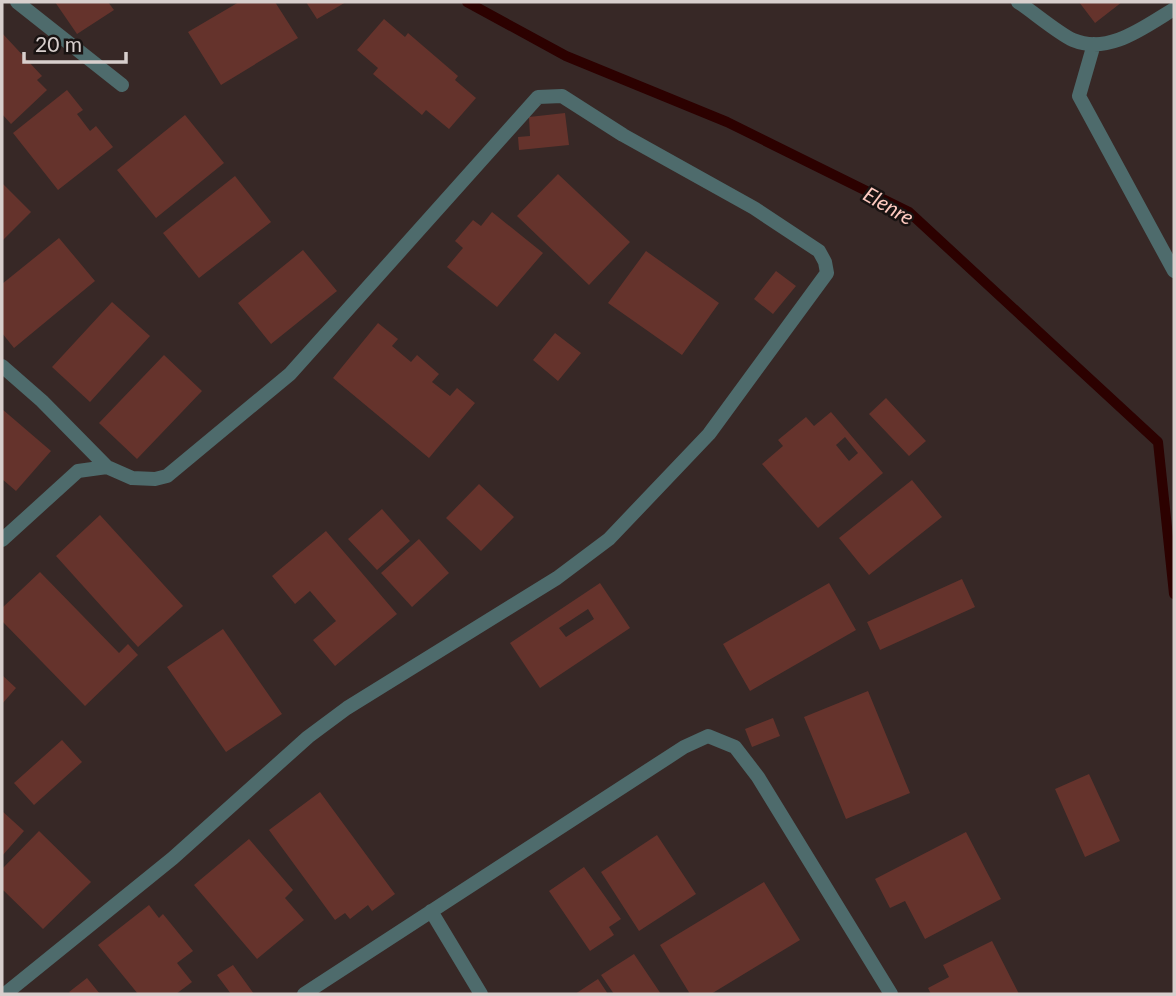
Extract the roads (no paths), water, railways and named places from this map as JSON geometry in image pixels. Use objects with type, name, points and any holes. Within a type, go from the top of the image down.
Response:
[{"type":"street","points":[[17,2],[122,85]]},
{"type":"street","points":[[1018,2],[1072,40],[1094,44],[1121,40],[1174,9]]},
{"type":"street","points":[[1094,44],[1079,96],[1174,271]]},
{"type":"street","points":[[2,366],[42,401],[107,467],[132,478],[155,480],[167,476],[290,374],[538,97],[562,96],[623,135],[754,208],[819,251],[827,273],[709,434],[610,539],[558,578],[337,715],[308,737],[173,858],[5,994]]},
{"type":"street","points":[[2,540],[78,471],[107,467]]},
{"type":"street","points":[[304,994],[672,755],[708,736],[735,747],[758,777],[891,994]]},
{"type":"street","points":[[431,911],[481,994]]},
{"type":"waterway","name":"Elenre","points":[[467,2],[566,56],[727,122],[909,212],[1158,442],[1174,594]]}]
